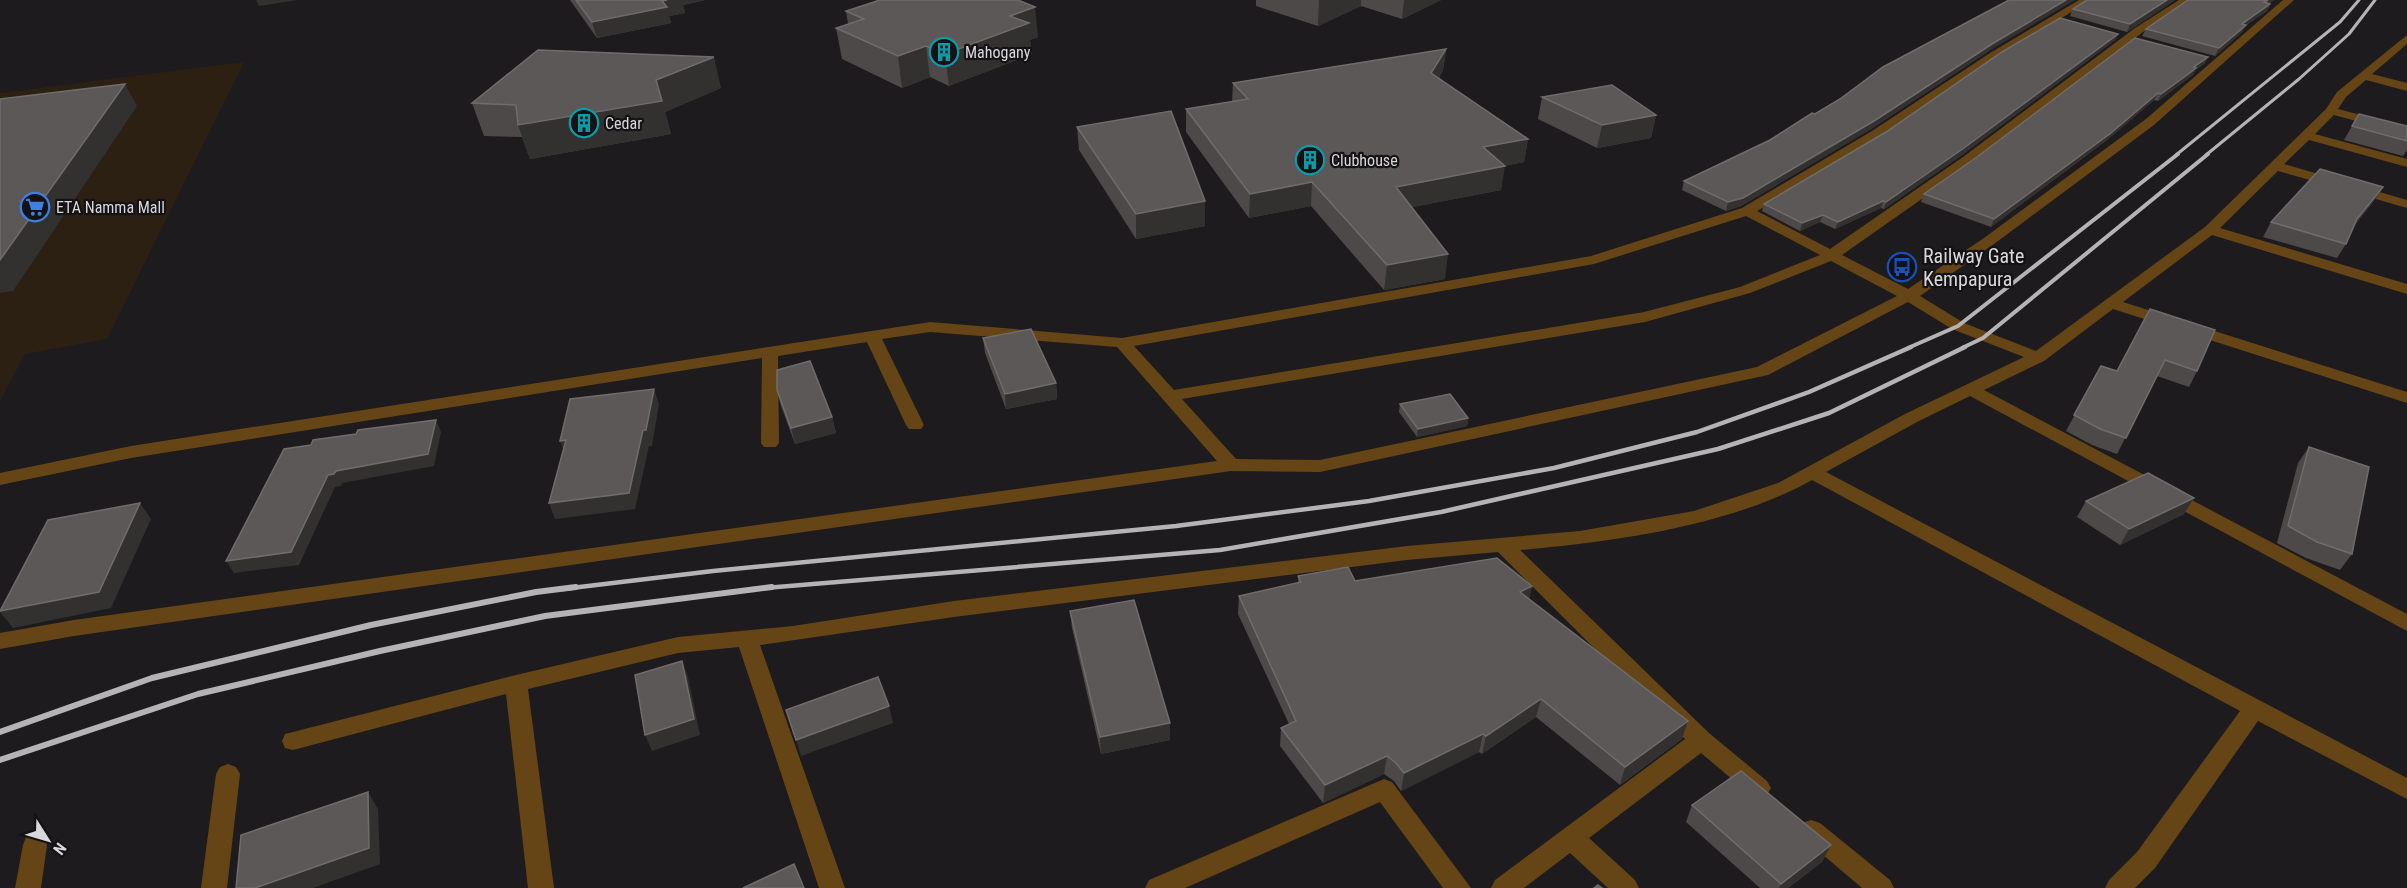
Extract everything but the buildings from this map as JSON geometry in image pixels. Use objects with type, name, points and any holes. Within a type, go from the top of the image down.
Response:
[{"type":"street","points":[[0,479],[143,451],[930,327],[1122,343],[1594,260],[1747,212],[1877,134],[1994,55],[2086,0]]},
{"type":"street","points":[[1170,396],[1645,317],[1745,290],[1830,256],[1968,160],[2129,38],[2186,0]]},
{"type":"street","points":[[0,641],[74,628],[1231,465],[1320,466],[1762,371],[1909,296],[1989,241],[2150,122],[2212,60],[2289,0]]},
{"type":"street","points":[[2056,18],[2077,24]]},
{"type":"street","points":[[293,741],[516,683],[678,645],[793,634],[954,609],[1263,570],[1502,544],[1580,538],[1696,517],[1785,487],[1970,389],[2038,357],[2113,304],[2210,230],[2331,111],[2341,95],[2366,76],[2407,38]]},
{"type":"street","points":[[2389,54],[2407,58]]},
{"type":"street","points":[[2366,76],[2407,87]]},
{"type":"street","points":[[2331,111],[2407,131]]},
{"type":"street","points":[[2306,135],[2407,163]]},
{"type":"street","points":[[2275,166],[2407,204]]},
{"type":"street","points":[[1747,212],[1909,296],[1958,326],[2038,357]]},
{"type":"street","points":[[2210,230],[2407,289]]},
{"type":"street","points":[[2113,304],[2407,398]]},
{"type":"street","points":[[872,336],[915,426]]},
{"type":"street","points":[[1122,343],[1231,465]]},
{"type":"street","points":[[770,352],[770,443]]},
{"type":"street","points":[[1970,389],[2407,623]]},
{"type":"street","points":[[1811,472],[2407,789]]},
{"type":"street","points":[[1502,544],[1701,740],[1773,799]]},
{"type":"street","points":[[747,638],[832,888]]},
{"type":"street","points":[[516,683],[541,888]]},
{"type":"street","points":[[2118,888],[2146,860],[2255,708]]},
{"type":"street","points":[[1504,888],[1701,740]]},
{"type":"street","points":[[214,888],[228,774]]},
{"type":"street","points":[[1158,888],[1384,789],[1458,888]]},
{"type":"street","points":[[1791,814],[1881,888]]},
{"type":"street","points":[[1571,838],[1626,888]]},
{"type":"street","points":[[28,888],[35,845]]},
{"type":"shaded area","points":[[244,62],[107,339],[25,354],[0,401],[0,93]]},
{"type":"railway","points":[[2176,155],[2340,22],[2359,0]]},
{"type":"railway","points":[[2206,155],[2299,79],[2349,34],[2375,0]]},
{"type":"railway","points":[[1908,348],[1958,326],[2178,154]]},
{"type":"railway","points":[[1962,348],[1983,338],[2208,154]]},
{"type":"railway","points":[[563,589],[713,571],[1176,526],[1369,501],[1554,468],[1697,432],[1809,392],[1911,347]]},
{"type":"railway","points":[[761,588],[1220,550],[1441,512],[1718,449],[1829,413],[1965,347]]},
{"type":"railway","points":[[0,732],[152,678],[371,625],[536,592],[576,587]]},
{"type":"railway","points":[[761,588],[772,587]]},
{"type":"railway","points":[[0,760],[198,694],[380,651],[545,616],[761,588]]},
{"type":"railway","points":[[754,589],[761,588]]},
{"type":"place","name":"Mahogany","points":[[944,52]]},
{"type":"place","name":"Cedar","points":[[584,123]]},
{"type":"place","name":"Clubhouse","points":[[1310,160]]},
{"type":"place","name":"ETA Namma Mall","points":[[35,207]]},
{"type":"place","name":"Railway Gate Kempapura","points":[[1902,267]]}]
